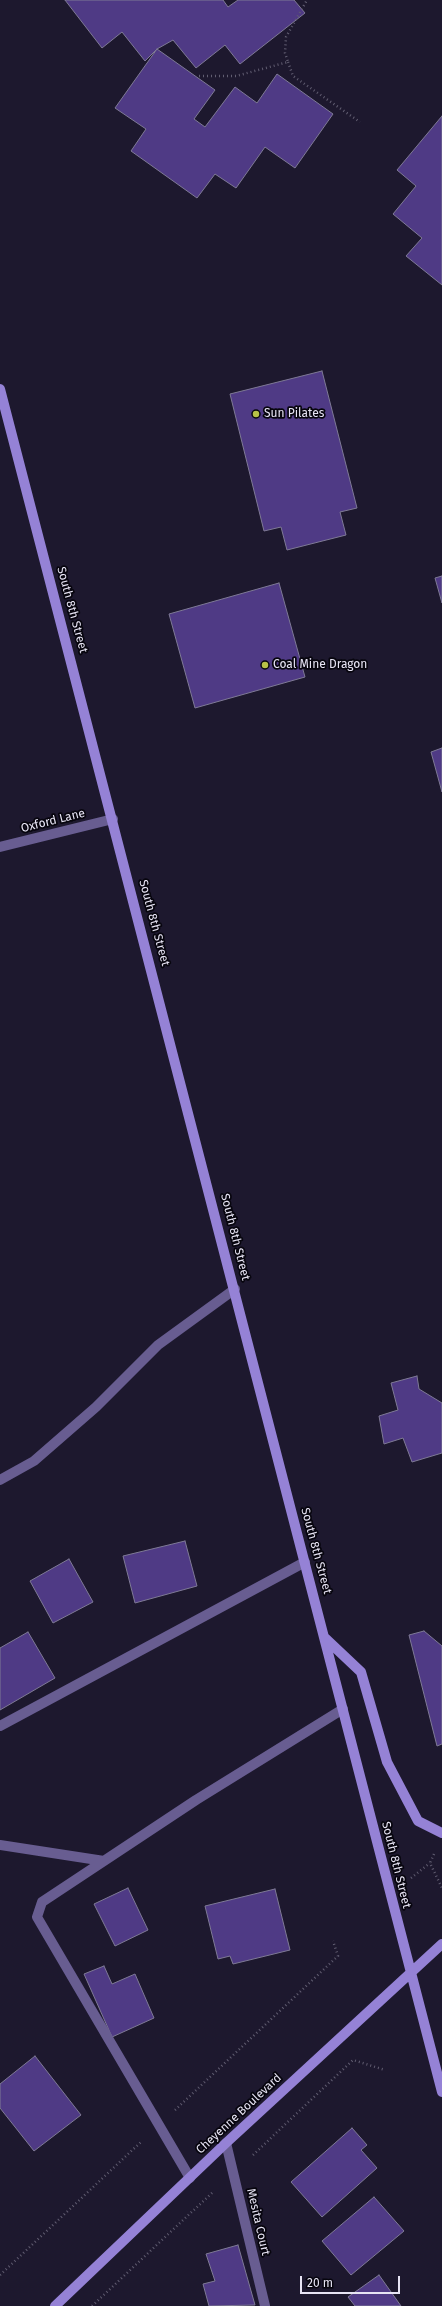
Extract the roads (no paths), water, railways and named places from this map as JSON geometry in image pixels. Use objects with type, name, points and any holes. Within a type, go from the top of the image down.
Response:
[{"type":"main road","name":"South 8th Street","points":[[0,390],[113,819],[442,2092]]},
{"type":"main road","points":[[325,1638],[361,1672],[387,1762],[418,1822],[442,1833]]},
{"type":"main road","name":"Cheyenne Boulevard","points":[[55,2306],[226,2143],[442,1944]]},
{"type":"street","name":"Oxford Lane","points":[[0,847],[113,819]]},
{"type":"street","points":[[0,1480],[34,1461],[96,1407],[158,1345],[235,1289]]},
{"type":"street","points":[[0,1726],[305,1562]]},
{"type":"street","points":[[190,2178],[37,1917],[42,1902],[196,1800],[343,1709]]},
{"type":"street","points":[[0,1845],[104,1861]]},
{"type":"street","name":"Mesita Court","points":[[226,2143],[265,2306]]},
{"type":"place","name":"Sun Pilates","points":[[256,414]]},
{"type":"place","name":"Coal Mine Dragon","points":[[265,665]]}]
